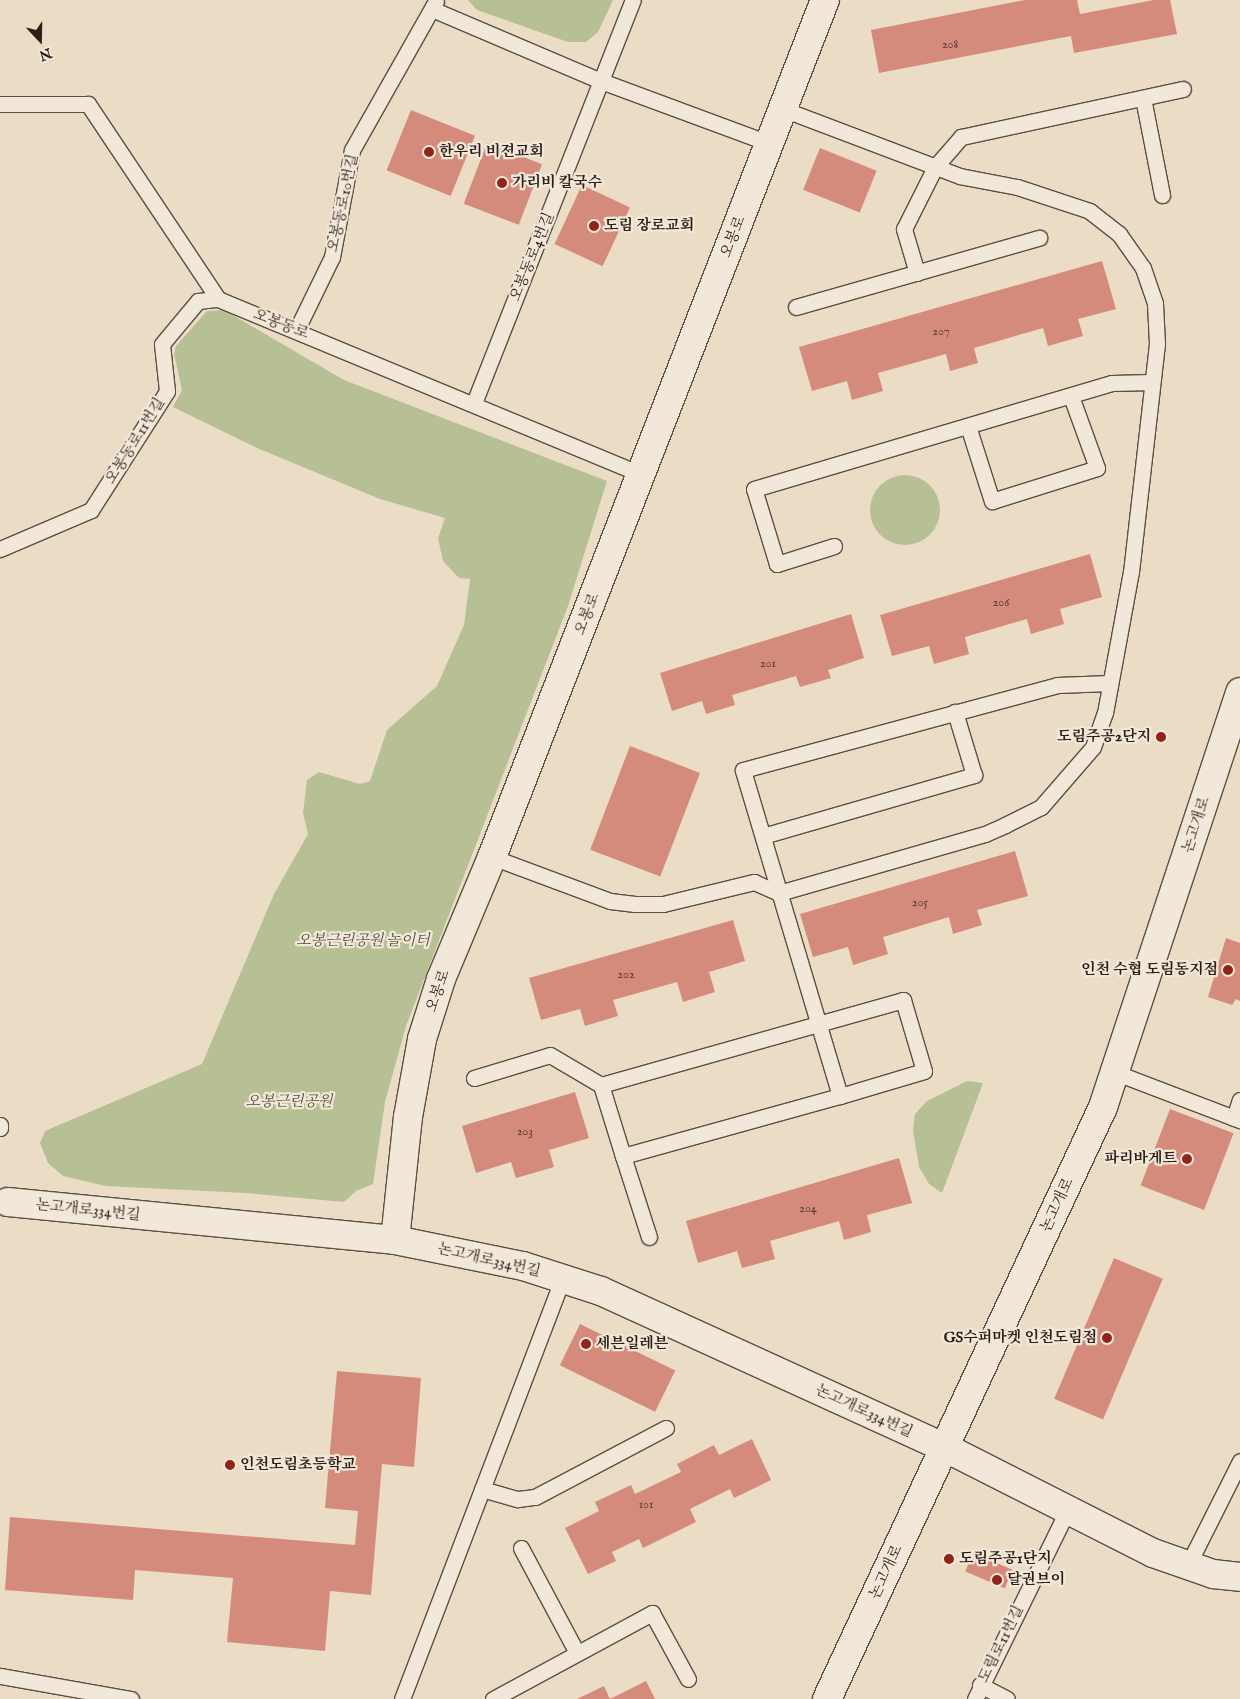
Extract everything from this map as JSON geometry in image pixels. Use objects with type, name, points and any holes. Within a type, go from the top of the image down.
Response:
[{"type":"street","name":"오봉로","points":[[395,1240],[408,1117],[422,1039],[441,979],[492,857],[825,0]]},
{"type":"street","name":"논고개로","points":[[827,1699],[1103,1108],[1240,692]]},
{"type":"street","name":"논고개로334번길","points":[[4,1202],[395,1240],[523,1266],[601,1291],[944,1447]]},
{"type":"street","points":[[944,1447],[1153,1553],[1213,1574],[1240,1577]]},
{"type":"lane","name":"오봉동로4번길","points":[[474,403],[633,0]]},
{"type":"lane","points":[[434,4],[602,81],[770,142]]},
{"type":"lane","name":"오봉동로10번길","points":[[297,330],[332,257],[352,150],[434,4]]},
{"type":"lane","points":[[917,272],[904,228],[935,166],[962,137],[1183,89]]},
{"type":"lane","points":[[1143,98],[1162,195]]},
{"type":"lane","points":[[0,104],[88,104],[218,299]]},
{"type":"lane","points":[[492,857],[610,901],[634,904],[663,904],[754,882],[779,893],[985,834],[1041,807],[1093,747],[1105,713],[1131,572],[1157,344],[1155,303],[1143,268],[1118,234],[1090,211],[1018,187],[960,176],[783,109]]},
{"type":"lane","points":[[796,307],[1039,238]]},
{"type":"lane","name":"오봉동로","points":[[218,299],[474,403],[641,474]]},
{"type":"lane","name":"오봉동로11번길","points":[[0,549],[91,510],[167,391],[162,344],[198,301],[218,299]]},
{"type":"lane","points":[[834,546],[777,564],[754,490],[1112,383],[1152,382]]},
{"type":"lane","points":[[968,426],[992,501],[1097,468],[1071,396]]},
{"type":"lane","points":[[840,1096],[743,770],[1057,685],[1110,683]]},
{"type":"lane","points":[[763,836],[974,775],[955,712]]},
{"type":"lane","points":[[601,1085],[903,1000],[924,1071],[623,1156]]},
{"type":"lane","points":[[474,1078],[550,1055],[601,1085],[649,1237]]},
{"type":"lane","points":[[1114,1072],[1237,1119],[1240,1100]]},
{"type":"lane","points":[[402,1699],[563,1278]]},
{"type":"lane","points":[[482,1489],[518,1498],[535,1497],[666,1428]]},
{"type":"lane","points":[[1188,1565],[1240,1461]]},
{"type":"lane","name":"도림로11번길","points":[[978,1692],[1068,1510]]},
{"type":"lane","points":[[521,1548],[577,1653]]},
{"type":"lane","points":[[493,1699],[652,1613],[688,1679]]},
{"type":"lane","points":[[0,1676],[131,1699]]},
{"type":"lane","points":[[978,1692],[1007,1699]]},
{"type":"green space","points":[[468,0],[613,0],[598,32],[586,42],[568,42],[477,10]]},
{"type":"green space","name":"오봉근린공원","points":[[224,310],[344,380],[607,481],[568,606],[406,1026],[385,1102],[373,1184],[356,1191],[344,1202],[245,1193],[106,1186],[63,1176],[48,1163],[40,1143],[45,1131],[202,1064],[274,894],[308,834],[303,813],[307,780],[319,772],[360,784],[370,781],[387,730],[437,686],[464,625],[470,579],[459,578],[443,561],[438,538],[445,518],[380,499],[257,448],[173,407],[182,390],[174,354],[176,346],[207,311]]},
{"type":"green space","points":[[912,475],[925,481],[934,490],[938,496],[940,510],[938,524],[930,535],[919,543],[898,545],[891,543],[880,535],[872,524],[870,503],[872,496],[880,485],[891,477]]},
{"type":"green space","points":[[967,1081],[983,1083],[942,1193],[929,1184],[919,1167],[913,1131],[915,1114],[927,1101]]},
{"type":"building","points":[[1025,0],[1077,0],[1080,14],[1154,0],[1170,0],[1177,34],[1074,53],[1071,36],[879,73],[871,30]]},
{"type":"building","name":"한우리 비젼교회","points":[[411,110],[475,136],[451,196],[387,170]]},
{"type":"building","name":"가리비 칼국수","points":[[487,143],[542,164],[519,225],[464,204]]},
{"type":"building","points":[[820,148],[877,171],[860,213],[803,190]]},
{"type":"building","name":"도림 장로교회","points":[[582,185],[630,207],[603,266],[555,244]]},
{"type":"building","points":[[1102,261],[1116,309],[1078,319],[1083,336],[1048,346],[1043,328],[974,348],[978,363],[950,371],[946,354],[878,373],[883,391],[852,400],[847,381],[812,391],[799,347]]},
{"type":"building","points":[[1090,554],[1102,597],[1060,609],[1064,624],[1031,634],[1027,619],[965,637],[969,654],[934,664],[929,646],[892,656],[880,615]]},
{"type":"building","points":[[851,614],[864,658],[828,670],[831,678],[800,687],[796,676],[732,695],[735,705],[706,714],[702,701],[672,711],[660,673]]},
{"type":"building","points":[[630,746],[700,773],[660,877],[590,850]]},
{"type":"building","points":[[1015,851],[1028,896],[977,910],[982,925],[953,934],[949,917],[883,937],[888,954],[853,965],[848,947],[813,957],[800,914]]},
{"type":"building","points":[[733,920],[745,961],[709,972],[715,992],[683,1002],[677,982],[613,1000],[618,1016],[585,1026],[580,1009],[541,1020],[529,978]]},
{"type":"building","name":"인천 수협 도림동지점","points":[[1226,938],[1240,943],[1240,1001],[1236,999],[1232,1005],[1208,997]]},
{"type":"building","points":[[575,1092],[589,1138],[549,1150],[554,1167],[516,1178],[511,1162],[476,1173],[462,1126]]},
{"type":"building","name":"파리바게트","points":[[1170,1109],[1233,1133],[1204,1210],[1141,1186]]},
{"type":"building","points":[[899,1158],[912,1203],[867,1215],[871,1232],[844,1240],[839,1221],[770,1241],[775,1259],[742,1268],[737,1251],[698,1263],[686,1221]]},
{"type":"building","name":"GS수퍼마켓 인천도림점","points":[[1114,1258],[1163,1279],[1103,1420],[1054,1399]]},
{"type":"building","points":[[580,1324],[675,1370],[655,1412],[560,1365]]},
{"type":"building","points":[[337,1371],[421,1378],[414,1467],[382,1464],[371,1595],[330,1591],[325,1651],[227,1642],[233,1578],[135,1570],[133,1600],[5,1590],[10,1517],[355,1545],[358,1511],[325,1508]]},
{"type":"building","points":[[752,1439],[771,1480],[734,1498],[730,1489],[690,1509],[696,1522],[643,1548],[639,1539],[612,1552],[616,1561],[588,1574],[565,1528],[599,1511],[595,1502],[631,1485],[635,1494],[681,1472],[677,1464],[714,1445],[719,1455]]},
{"type":"building","name":"달권브이","points":[[973,1553],[1013,1570],[1005,1588],[965,1571]]},
{"type":"building","points":[[646,1681],[655,1699],[610,1699]]},
{"type":"building","points":[[604,1686],[610,1699],[577,1699]]},
{"type":"place","name":"한우리 비젼교회","points":[[429,152]]},
{"type":"place","name":"가리비 칼국수","points":[[502,183]]},
{"type":"place","name":"도림 장로교회","points":[[594,226]]},
{"type":"place","name":"도림주공2단지","points":[[1161,737]]},
{"type":"place","name":"인천 수협 도림동지점","points":[[1228,970]]},
{"type":"place","name":"파리바게트","points":[[1187,1159]]},
{"type":"place","name":"GS수퍼마켓 인천도림점","points":[[1107,1338]]},
{"type":"place","name":"세븐일레븐","points":[[586,1344]]},
{"type":"place","name":"인천도림초등학교","points":[[230,1465]]},
{"type":"place","name":"도림주공1단지","points":[[949,1559]]},
{"type":"place","name":"달권브이","points":[[997,1580]]},
{"type":"park label","name":"오봉근린공원 놀이터","points":[[363,941]]}]
